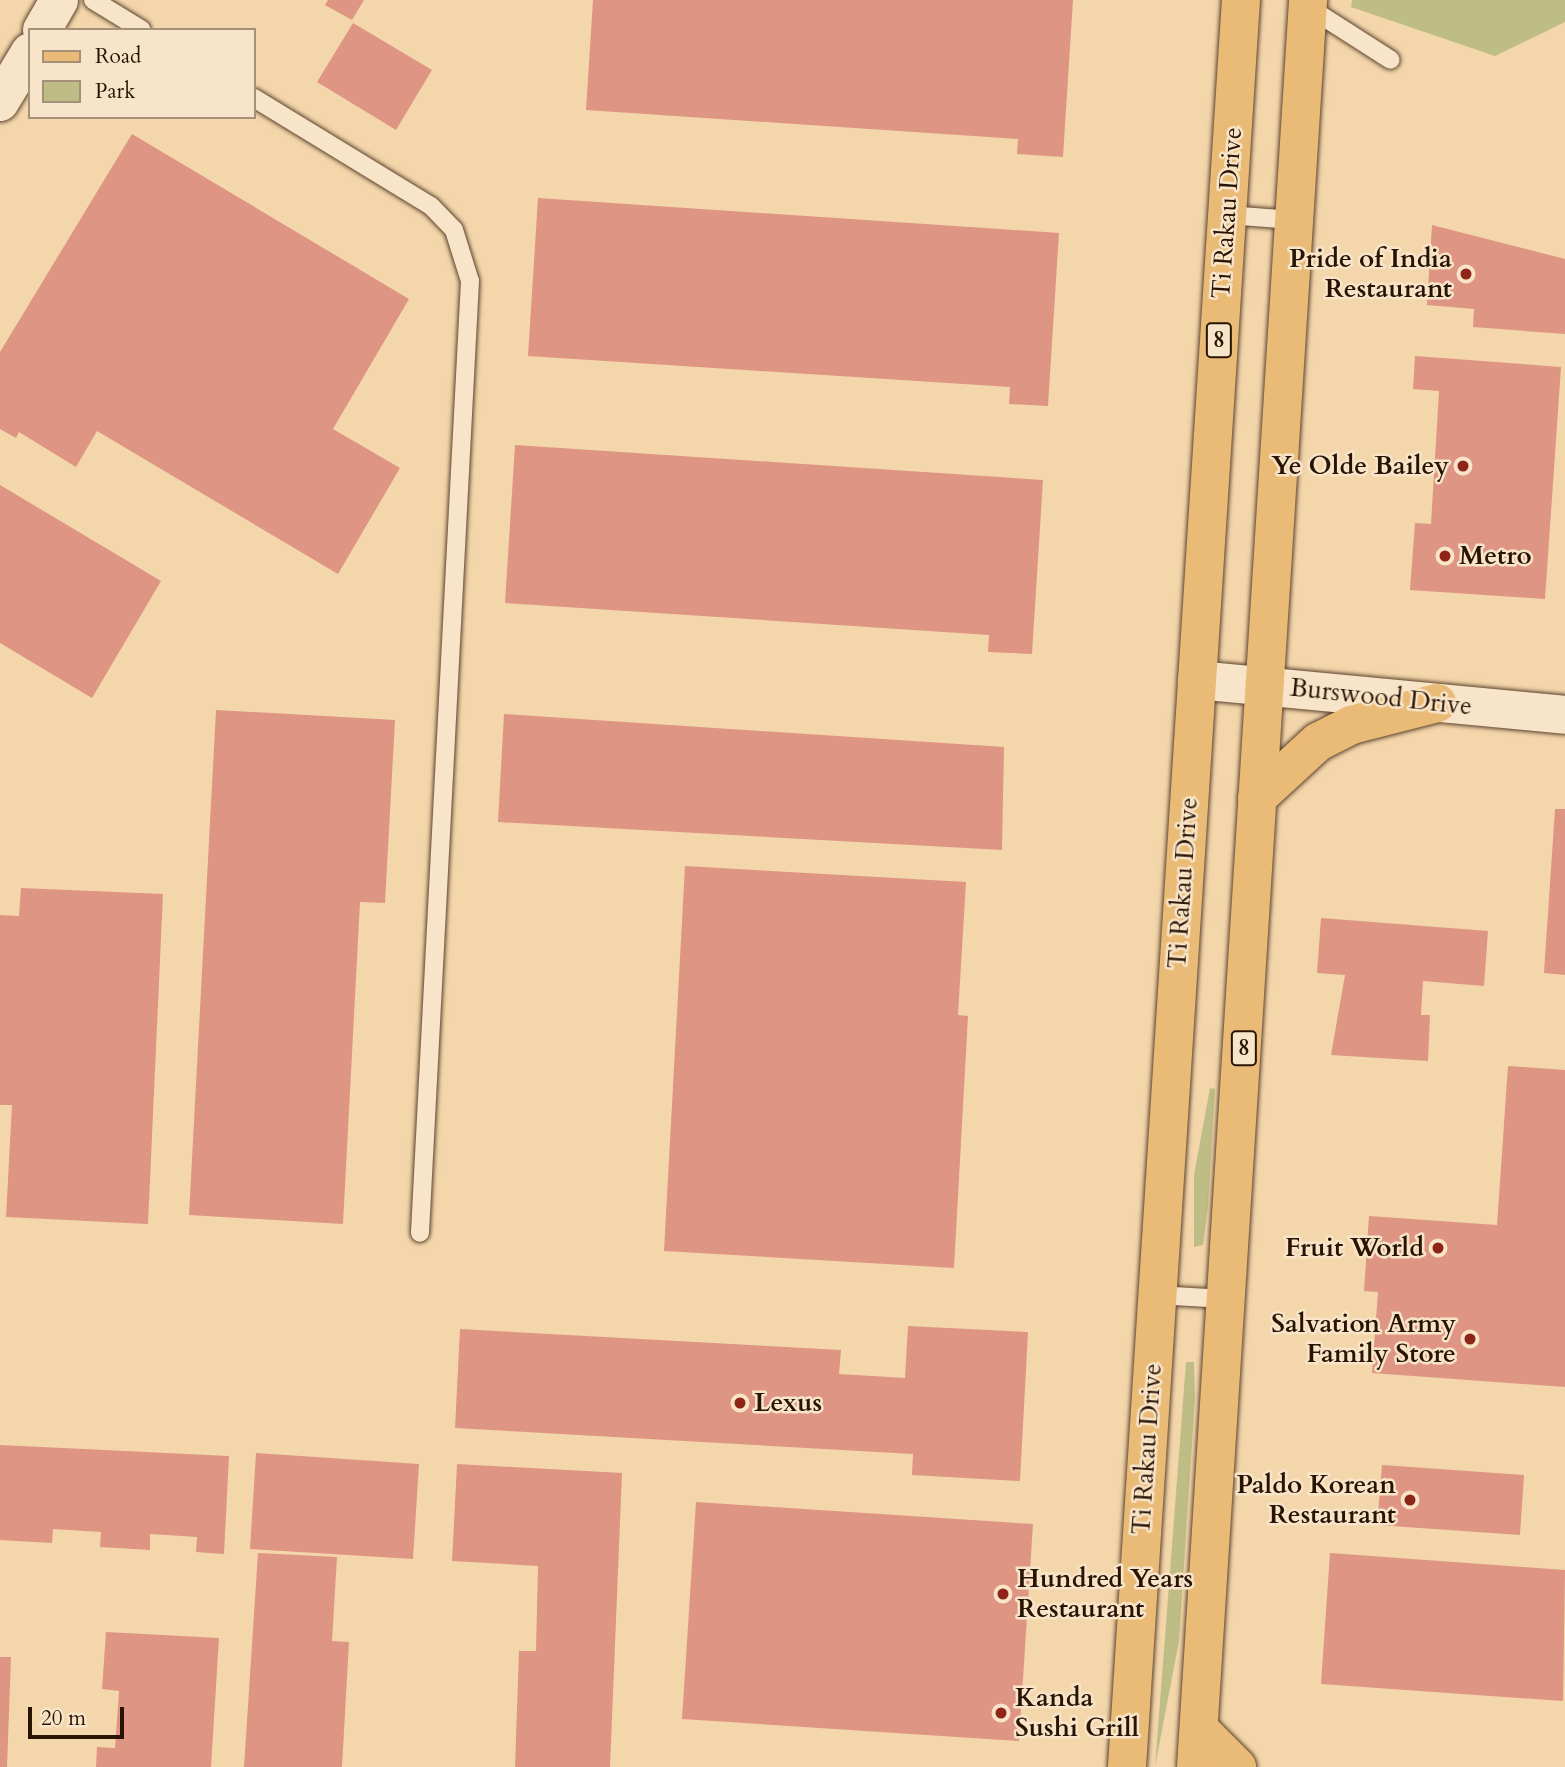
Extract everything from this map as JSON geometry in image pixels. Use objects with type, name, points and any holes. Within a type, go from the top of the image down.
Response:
[{"type":"main road","name":"Ti Rakau Drive","points":[[1128,1767],[1156,1295],[1241,0]]},
{"type":"main road","name":"8","points":[[1196,1767],[1308,4]]},
{"type":"main road","points":[[1257,798],[1318,742],[1351,725],[1437,703]]},
{"type":"main road","points":[[1199,1729],[1237,1767]]},
{"type":"street","points":[[43,28],[59,0]]},
{"type":"street","points":[[0,102],[28,55]]},
{"type":"street","name":"Burswood Drive","points":[[1196,680],[1264,684],[1565,715]]},
{"type":"lane","points":[[93,0],[139,28]]},
{"type":"lane","points":[[1308,4],[1391,60]]},
{"type":"lane","points":[[256,99],[432,206],[454,230],[470,281],[420,1233]]},
{"type":"lane","points":[[1227,215],[1294,220]]},
{"type":"lane","points":[[1156,1295],[1226,1299]]},
{"type":"green space","points":[[1352,0],[1565,0],[1565,22],[1495,56],[1351,7]]},
{"type":"green space","points":[[1210,1088],[1215,1089],[1208,1206],[1203,1245],[1194,1247],[1194,1175]]},
{"type":"green space","points":[[1186,1362],[1194,1362],[1195,1398],[1179,1641],[1155,1767]]},
{"type":"building","points":[[328,0],[364,0],[352,20],[325,5]]},
{"type":"building","points":[[593,0],[1073,0],[1063,157],[1017,154],[1018,139],[586,110]]},
{"type":"building","points":[[353,23],[432,70],[396,130],[317,82]]},
{"type":"building","points":[[132,134],[409,299],[333,429],[400,468],[338,574],[97,431],[76,467],[19,432],[16,438],[0,429],[0,352]]},
{"type":"building","points":[[538,198],[1059,233],[1048,406],[1009,404],[1010,387],[528,356]]},
{"type":"building","points":[[1432,225],[1565,259],[1565,334],[1473,327],[1474,309],[1427,305]]},
{"type":"building","points":[[1415,356],[1561,367],[1545,599],[1410,590],[1415,523],[1431,524],[1439,391],[1413,389]]},
{"type":"building","points":[[515,445],[1043,480],[1032,654],[988,652],[989,635],[505,603]]},
{"type":"building","points":[[0,485],[161,581],[92,698],[0,643]]},
{"type":"building","points":[[216,710],[395,720],[385,903],[360,902],[343,1224],[189,1215]]},
{"type":"building","points":[[504,714],[1004,747],[1002,850],[498,822]]},
{"type":"building","points":[[1555,809],[1565,809],[1565,975],[1544,973]]},
{"type":"building","points":[[685,866],[966,882],[958,1015],[968,1016],[954,1268],[664,1251]]},
{"type":"building","points":[[21,888],[163,894],[148,1224],[6,1217],[12,1105],[0,1105],[0,915],[19,916]]},
{"type":"building","points":[[1321,918],[1488,931],[1484,986],[1423,981],[1421,1015],[1430,1015],[1428,1061],[1331,1055],[1345,975],[1317,973]]},
{"type":"building","points":[[1508,1066],[1565,1070],[1565,1387],[1372,1373],[1378,1292],[1364,1291],[1369,1216],[1497,1225]]},
{"type":"building","name":"Lexus","points":[[908,1326],[1028,1332],[1020,1481],[912,1475],[913,1454],[455,1428],[460,1329],[841,1350],[839,1374],[905,1378]]},
{"type":"building","points":[[0,1445],[229,1456],[224,1554],[196,1552],[197,1537],[150,1534],[150,1550],[100,1547],[101,1532],[53,1529],[52,1543],[0,1540]]},
{"type":"building","points":[[256,1453],[419,1464],[413,1559],[250,1549]]},
{"type":"building","points":[[457,1464],[622,1473],[610,1767],[515,1767],[519,1651],[536,1651],[538,1566],[452,1561]]},
{"type":"building","points":[[1382,1465],[1524,1475],[1520,1535],[1377,1525]]},
{"type":"building","points":[[696,1502],[1033,1524],[1019,1741],[682,1719]]},
{"type":"building","points":[[258,1553],[337,1557],[332,1641],[349,1642],[342,1767],[244,1767]]},
{"type":"building","points":[[1330,1553],[1565,1570],[1563,1701],[1321,1684]]},
{"type":"building","points":[[106,1632],[219,1638],[211,1767],[96,1767],[97,1747],[115,1748],[119,1691],[102,1689]]},
{"type":"building","points":[[0,1657],[11,1657],[7,1767],[0,1767]]},
{"type":"place","name":"Pride of India Restaurant","points":[[1466,274]]},
{"type":"place","name":"Ye Olde Bailey","points":[[1463,466]]},
{"type":"place","name":"Metro","points":[[1445,556]]},
{"type":"place","name":"Fruit World","points":[[1438,1248]]},
{"type":"place","name":"Salvation Army Family Store","points":[[1470,1339]]},
{"type":"place","name":"Lexus","points":[[740,1403]]},
{"type":"place","name":"Paldo Korean Restaurant","points":[[1410,1500]]},
{"type":"place","name":"Hundred Years Restaurant","points":[[1003,1594]]},
{"type":"place","name":"Kanda Sushi Grill","points":[[1001,1713]]}]
